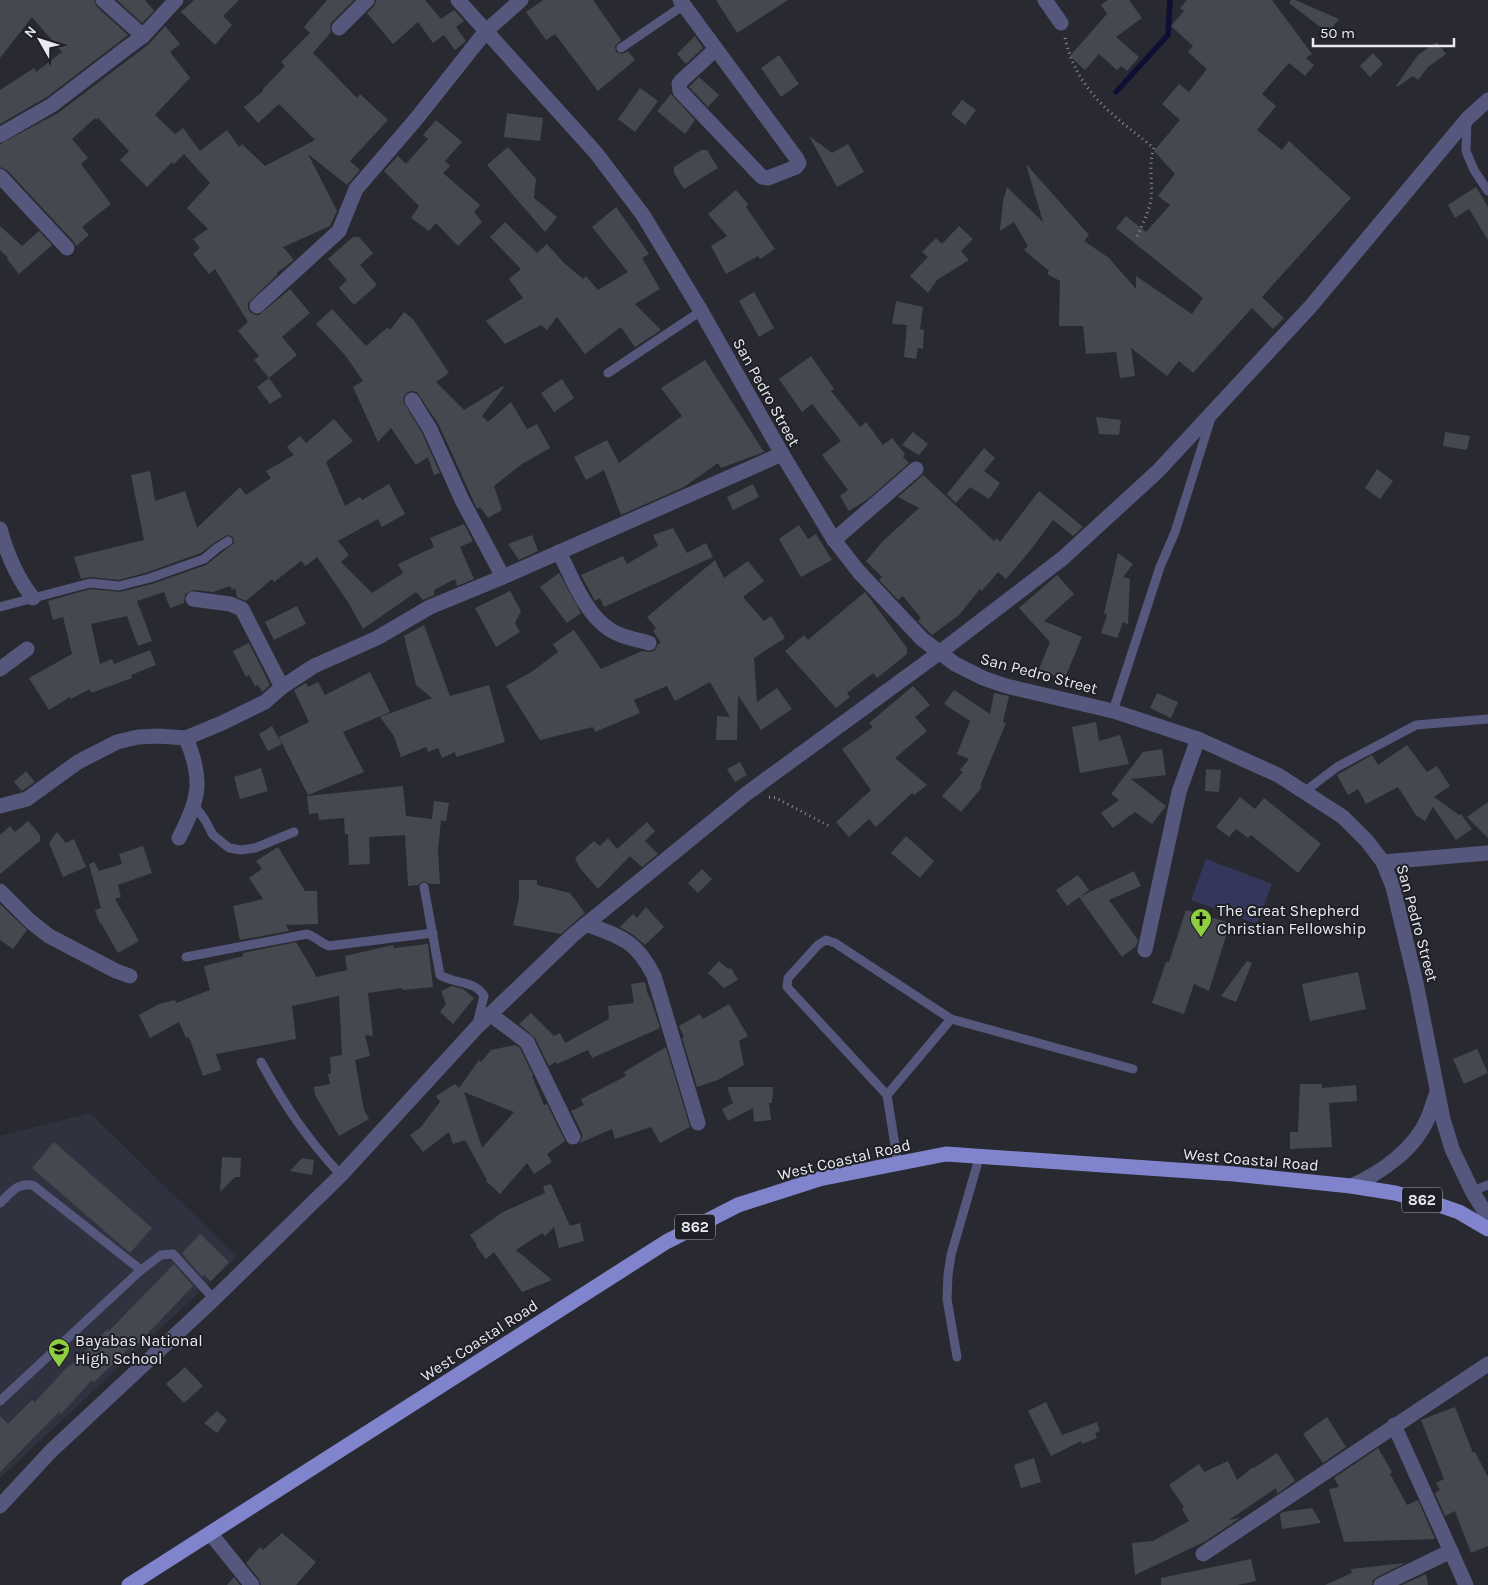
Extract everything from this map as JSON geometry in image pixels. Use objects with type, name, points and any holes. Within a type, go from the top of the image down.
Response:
[{"type":"main road","name":"West Coastal Road","points":[[129,1585],[666,1242],[738,1205],[819,1179],[946,1154],[980,1155],[1234,1174],[1351,1186],[1395,1193],[1436,1204],[1459,1212],[1488,1229]]},
{"type":"street","points":[[103,0],[142,36]]},
{"type":"street","points":[[0,135],[52,104],[142,36],[176,0]]},
{"type":"street","points":[[339,28],[367,0]]},
{"type":"street","name":"San Pedro Street","points":[[458,0],[596,153],[643,215],[834,540],[885,602],[922,640],[966,671],[1006,686],[1113,711],[1198,739],[1278,774],[1343,817],[1384,862],[1393,887],[1416,983],[1437,1091],[1452,1149],[1472,1191],[1488,1217]]},
{"type":"street","points":[[256,306],[339,231],[356,189],[486,31],[521,0]]},
{"type":"street","points":[[1045,0],[1062,23]]},
{"type":"street","points":[[682,2],[797,158],[799,163],[796,167],[768,178],[762,177],[680,92],[679,84],[681,81],[716,49]]},
{"type":"street","points":[[0,1506],[51,1451],[214,1299],[340,1175],[477,1027],[586,924],[746,794],[939,653],[1063,558],[1158,471],[1311,306],[1468,118],[1488,100]]},
{"type":"street","points":[[0,176],[67,248]]},
{"type":"street","points":[[412,400],[430,429],[462,500],[503,577]]},
{"type":"street","points":[[0,806],[27,799],[78,762],[117,742],[148,737],[186,738],[222,724],[265,702],[282,687],[314,666],[377,638],[430,607],[503,577],[782,454]]},
{"type":"street","points":[[834,540],[916,469]]},
{"type":"street","points":[[0,529],[10,560],[33,598]]},
{"type":"street","points":[[559,552],[588,607],[600,621],[609,629],[622,636],[649,642]]},
{"type":"street","points":[[193,599],[230,604],[242,609],[282,687]]},
{"type":"street","points":[[0,668],[27,648]]},
{"type":"street","points":[[179,838],[194,805],[198,777],[195,759],[186,738]]},
{"type":"street","points":[[1146,950],[1179,792],[1198,739]]},
{"type":"street","points":[[1384,862],[1488,853]]},
{"type":"street","points":[[0,891],[48,936],[106,966],[130,976]]},
{"type":"street","points":[[586,924],[625,939],[647,962],[654,976],[698,1124]]},
{"type":"street","points":[[490,1014],[527,1042],[573,1136]]},
{"type":"street","points":[[1351,1186],[1371,1178],[1385,1168],[1409,1145],[1427,1120],[1437,1091]]},
{"type":"street","points":[[1203,1554],[1488,1364]]},
{"type":"street","points":[[1394,1425],[1466,1585]]},
{"type":"street","points":[[210,1533],[252,1585]]},
{"type":"street","points":[[1381,1585],[1452,1551]]},
{"type":"lane","points":[[621,48],[682,2]]},
{"type":"lane","points":[[1468,118],[1466,151],[1474,170],[1488,191]]},
{"type":"lane","points":[[608,373],[701,311]]},
{"type":"lane","points":[[1113,711],[1160,567],[1175,532],[1213,411]]},
{"type":"lane","points":[[0,607],[90,583],[119,586],[150,578],[204,559],[228,541]]},
{"type":"lane","points":[[1304,792],[1337,766],[1416,725],[1488,719]]},
{"type":"lane","points":[[194,805],[205,820],[213,836],[230,848],[241,850],[255,848],[294,832]]},
{"type":"lane","points":[[424,887],[440,975],[447,979],[474,986],[481,990],[484,996],[477,1027]]},
{"type":"lane","points":[[186,957],[307,934],[314,937],[320,943],[329,946],[433,933]]},
{"type":"lane","points":[[898,1164],[886,1095],[792,995],[787,987],[788,978],[818,945],[826,940],[835,942],[950,1019],[1132,1069]]},
{"type":"lane","points":[[886,1095],[950,1019]]},
{"type":"lane","points":[[261,1062],[304,1133],[340,1175]]},
{"type":"lane","points":[[957,1357],[947,1300],[948,1275],[951,1255],[980,1155]]},
{"type":"lane","points":[[0,1203],[19,1185],[34,1186],[141,1270]]},
{"type":"lane","points":[[1472,1191],[1488,1185]]},
{"type":"lane","points":[[0,1401],[141,1270],[161,1255],[173,1254],[214,1299]]},
{"type":"path","points":[[1062,23],[1068,53],[1082,81],[1101,105],[1154,148],[1151,156],[1152,181],[1150,203],[1137,237]]},
{"type":"path","points":[[746,794],[776,798],[829,826]]},
{"type":"shaded area","points":[[1206,859],[1272,884],[1257,924],[1191,900]]},
{"type":"shaded area","name":"Bayabas National High School","points":[[90,1113],[237,1257],[0,1478],[0,1136]]},
{"type":"building","points":[[0,0],[94,0],[97,7],[128,35],[47,97],[0,124],[0,90],[34,68],[36,72],[62,52],[32,17],[0,58]]},
{"type":"building","points":[[117,0],[145,0],[154,11],[142,23]]},
{"type":"building","points":[[194,0],[239,0],[223,16],[232,25],[215,45],[181,12]]},
{"type":"building","points":[[327,0],[354,0],[332,22],[330,26],[331,32],[313,53],[357,98],[360,94],[388,120],[350,161],[360,170],[347,185],[308,154],[337,211],[330,226],[283,247],[294,260],[277,273],[248,303],[250,312],[259,315],[290,289],[310,313],[282,337],[297,355],[269,378],[254,360],[259,356],[238,331],[248,322],[215,269],[209,274],[193,254],[200,248],[193,239],[208,229],[187,208],[210,183],[184,154],[174,164],[172,162],[147,187],[120,160],[129,151],[98,118],[96,120],[95,118],[72,139],[88,158],[81,164],[111,204],[82,227],[89,235],[76,246],[7,170],[0,167],[0,144],[58,113],[149,44],[165,26],[180,44],[170,52],[190,78],[155,115],[175,134],[183,128],[200,151],[227,130],[239,147],[242,144],[265,166],[315,140],[279,104],[258,123],[244,107],[263,91],[285,66],[281,62],[310,33],[304,27]]},
{"type":"building","points":[[376,0],[425,0],[441,19],[454,10],[464,21],[456,27],[466,41],[455,50],[444,35],[433,43],[418,22],[393,44],[367,13],[374,6]]},
{"type":"building","points":[[543,0],[593,0],[621,40],[615,46],[616,52],[622,54],[628,51],[635,60],[598,91],[555,34],[546,40],[526,12]]},
{"type":"building","points":[[716,0],[788,0],[737,33]]},
{"type":"building","points":[[1108,0],[1129,0],[1142,18],[1116,37],[1139,57],[1127,71],[1121,66],[1117,70],[1099,54],[1085,70],[1070,56],[1107,14],[1101,5]]},
{"type":"building","points":[[1187,0],[1272,0],[1312,54],[1306,58],[1314,65],[1305,76],[1289,63],[1262,94],[1276,106],[1257,130],[1282,150],[1289,141],[1351,198],[1262,297],[1284,318],[1273,329],[1252,308],[1193,373],[1179,361],[1167,376],[1131,348],[1135,376],[1120,378],[1116,352],[1086,354],[1083,326],[1059,326],[1060,281],[1047,274],[1049,271],[1024,250],[1028,246],[1014,222],[1000,231],[1003,201],[1007,187],[1043,222],[1026,164],[1089,235],[1084,241],[1109,258],[1136,289],[1136,276],[1192,314],[1203,298],[1116,228],[1126,216],[1146,232],[1170,205],[1158,196],[1175,174],[1154,151],[1180,120],[1162,104],[1179,84],[1189,92],[1207,69],[1188,52],[1193,46],[1171,26],[1184,11],[1180,8]]},
{"type":"building","points":[[1291,0],[1339,19],[1328,33],[1289,3]]},
{"type":"building","points":[[695,36],[703,48],[686,64],[677,54]]},
{"type":"building","points":[[1437,42],[1446,54],[1428,67],[1418,80],[1413,76],[1397,87],[1418,55]]},
{"type":"building","points":[[1373,53],[1383,64],[1370,77],[1360,66]]},
{"type":"building","points":[[779,55],[799,84],[781,97],[761,68]]},
{"type":"building","points":[[699,77],[719,95],[708,107],[689,87]]},
{"type":"building","points":[[640,88],[658,101],[635,132],[618,119]]},
{"type":"building","points":[[671,94],[695,120],[685,134],[657,111]]},
{"type":"building","points":[[962,100],[976,110],[965,125],[951,114]]},
{"type":"building","points":[[507,113],[543,118],[540,141],[504,137]]},
{"type":"building","points":[[436,120],[462,142],[445,161],[450,166],[443,173],[480,205],[474,212],[482,222],[458,246],[436,223],[429,231],[411,218],[419,206],[384,171],[398,156],[406,164],[428,139],[423,135]]},
{"type":"building","points":[[809,136],[832,153],[848,144],[864,172],[837,187]]},
{"type":"building","points":[[508,147],[536,179],[534,198],[557,217],[545,232],[487,165]]},
{"type":"building","points":[[701,150],[707,150],[718,168],[684,189],[674,173],[674,167]]},
{"type":"building","points":[[1476,187],[1488,207],[1488,240],[1469,209],[1455,218],[1448,205]]},
{"type":"building","points":[[736,190],[748,204],[746,207],[775,249],[760,259],[758,256],[726,274],[711,246],[727,236],[708,214]]},
{"type":"building","points":[[616,207],[649,254],[642,258],[660,289],[635,304],[661,330],[635,347],[621,327],[585,354],[557,317],[547,330],[541,325],[505,344],[486,321],[523,298],[509,279],[521,269],[490,237],[505,222],[537,253],[547,244],[564,263],[583,279],[586,276],[598,290],[628,272],[592,227]]},
{"type":"building","points":[[0,226],[22,246],[39,231],[52,245],[19,274],[0,250]]},
{"type":"building","points":[[959,226],[973,239],[961,251],[969,260],[937,280],[928,293],[910,276],[928,257],[922,252],[936,238],[942,244]]},
{"type":"building","points":[[353,237],[359,237],[373,253],[360,265],[377,285],[354,305],[339,288],[347,280],[328,259]]},
{"type":"building","points":[[754,292],[774,328],[759,337],[739,301]]},
{"type":"building","points":[[896,301],[923,307],[920,329],[924,330],[923,349],[918,348],[916,359],[904,357],[907,325],[892,324]]},
{"type":"building","points":[[332,309],[366,346],[388,327],[390,330],[404,312],[413,319],[449,373],[436,382],[464,410],[503,386],[482,416],[488,422],[511,402],[527,429],[537,424],[550,448],[522,464],[494,486],[502,510],[488,518],[480,507],[477,509],[439,425],[417,392],[408,392],[404,396],[403,401],[422,433],[440,473],[434,475],[428,457],[416,465],[391,428],[378,442],[353,387],[363,381],[345,355],[316,324]]},
{"type":"building","points":[[811,356],[834,389],[831,391],[860,427],[866,422],[883,445],[892,438],[905,454],[903,457],[909,463],[868,499],[849,511],[840,496],[848,490],[822,455],[841,441],[812,404],[802,412],[779,379]]},
{"type":"building","points":[[705,360],[764,452],[721,468],[718,463],[684,487],[621,515],[604,470],[586,480],[574,457],[607,440],[619,463],[682,416],[661,388]]},
{"type":"building","points":[[269,378],[282,396],[270,404],[257,387]]},
{"type":"building","points":[[562,379],[574,398],[554,412],[541,393]]},
{"type":"building","points":[[1096,417],[1121,420],[1119,435],[1099,434]]},
{"type":"building","points":[[334,419],[353,441],[326,462],[345,506],[360,497],[362,500],[389,484],[405,514],[382,527],[378,519],[338,541],[349,555],[341,562],[372,593],[403,573],[398,564],[434,547],[430,538],[464,524],[473,541],[460,547],[474,579],[457,586],[455,579],[434,590],[434,595],[423,600],[416,592],[363,629],[348,602],[317,557],[306,566],[301,561],[274,582],[272,579],[246,601],[237,597],[235,588],[232,590],[230,586],[213,592],[194,590],[185,594],[184,603],[170,608],[164,592],[137,601],[152,641],[138,646],[127,616],[91,624],[100,664],[112,659],[114,664],[150,650],[156,665],[131,675],[132,678],[91,693],[90,689],[71,699],[70,697],[49,710],[29,678],[72,654],[63,617],[53,620],[48,601],[90,589],[120,592],[152,584],[206,565],[234,543],[233,537],[227,535],[201,553],[119,580],[90,577],[81,579],[74,557],[144,540],[131,475],[150,471],[155,501],[185,491],[197,528],[240,487],[246,495],[271,478],[266,471],[294,455],[287,447],[300,436],[306,443]]},
{"type":"building","points":[[913,432],[928,444],[919,455],[902,445]]},
{"type":"building","points":[[1445,432],[1470,436],[1467,450],[1443,446]]},
{"type":"building","points":[[984,448],[995,458],[984,471],[1000,483],[989,499],[970,487],[956,503],[947,494]]},
{"type":"building","points":[[1377,469],[1393,481],[1380,499],[1365,488]]},
{"type":"building","points":[[923,475],[994,541],[997,538],[1000,542],[1039,491],[1083,527],[1073,536],[1053,520],[1006,579],[998,572],[982,591],[980,589],[959,615],[932,635],[918,621],[921,618],[903,596],[898,600],[879,580],[882,577],[866,561],[883,541],[919,508],[898,497]]},
{"type":"building","points":[[753,484],[759,497],[733,510],[727,497]]},
{"type":"building","points":[[799,525],[808,539],[816,534],[832,560],[801,577],[779,539]]},
{"type":"building","points":[[673,528],[687,553],[706,543],[713,557],[604,607],[600,598],[595,601],[581,575],[623,556],[627,564],[658,546],[653,535]]},
{"type":"building","points":[[532,535],[538,551],[519,560],[508,544]]},
{"type":"building","points":[[1118,553],[1133,564],[1123,577],[1130,579],[1128,624],[1123,622],[1117,638],[1101,633],[1107,615],[1104,613]]},
{"type":"building","points":[[715,560],[724,578],[748,561],[764,581],[743,597],[764,621],[771,616],[785,638],[754,658],[757,702],[777,688],[792,709],[761,730],[738,695],[737,740],[716,740],[717,716],[730,717],[710,682],[675,701],[667,686],[634,700],[640,713],[595,732],[593,727],[540,740],[506,686],[533,671],[558,652],[553,644],[574,630],[601,669],[642,651],[651,652],[655,650],[658,644],[661,643],[653,631],[656,628],[647,617]]},
{"type":"building","points":[[559,573],[581,613],[567,623],[540,587]]},
{"type":"building","points":[[1057,575],[1074,594],[1044,621],[1082,637],[1064,680],[1039,669],[1050,642],[1019,608]]},
{"type":"building","points":[[510,591],[521,611],[515,623],[520,632],[496,647],[475,608]]},
{"type":"building","points":[[865,592],[907,648],[907,654],[877,678],[873,673],[847,693],[850,697],[836,708],[785,651],[804,635],[808,640]]},
{"type":"building","points":[[297,606],[306,624],[274,640],[265,622]]},
{"type":"building","points":[[424,625],[450,696],[489,685],[505,742],[456,757],[455,752],[442,758],[438,748],[428,752],[426,747],[401,757],[394,736],[380,717],[432,698],[416,685],[404,636]]},
{"type":"building","points":[[249,643],[270,685],[262,692],[258,685],[255,686],[249,675],[246,677],[233,651]]},
{"type":"building","points":[[370,672],[390,712],[343,732],[364,772],[308,795],[279,737],[309,722],[294,690],[306,683],[308,687],[318,682],[325,695]]},
{"type":"building","points":[[913,686],[930,705],[915,717],[927,731],[895,758],[927,785],[914,795],[912,793],[876,827],[869,819],[849,837],[836,822],[871,790],[842,749],[873,727],[869,723]]},
{"type":"building","points":[[954,690],[990,714],[994,693],[1009,696],[1003,722],[1006,723],[980,786],[982,787],[961,812],[942,796],[963,772],[960,770],[969,759],[957,754],[970,721],[944,704]]},
{"type":"building","points":[[1157,693],[1178,702],[1171,718],[1150,708]]},
{"type":"building","points":[[1096,722],[1099,741],[1120,735],[1129,764],[1080,773],[1072,727]]},
{"type":"building","points":[[272,726],[282,744],[268,751],[259,734]]},
{"type":"building","points":[[1407,745],[1427,772],[1437,766],[1450,786],[1434,797],[1459,815],[1461,814],[1472,829],[1456,840],[1433,807],[1425,821],[1416,815],[1398,787],[1366,804],[1358,789],[1348,795],[1337,775],[1372,755],[1378,765]]},
{"type":"building","points":[[1162,749],[1166,775],[1131,779],[1166,806],[1152,824],[1135,812],[1113,828],[1101,813],[1119,800],[1111,794],[1143,752]]},
{"type":"building","points":[[740,762],[747,775],[735,782],[727,769]]},
{"type":"building","points":[[261,768],[268,791],[240,799],[234,777]]},
{"type":"building","points":[[1206,769],[1221,770],[1219,792],[1205,791]]},
{"type":"building","points":[[26,771],[35,782],[22,791],[14,782]]},
{"type":"building","points":[[403,786],[406,816],[441,820],[438,850],[440,884],[430,884],[423,881],[418,885],[408,886],[405,835],[369,837],[370,864],[349,865],[348,834],[345,834],[344,818],[319,820],[318,813],[309,814],[307,796]]},
{"type":"building","points":[[1240,797],[1255,809],[1264,798],[1321,844],[1298,873],[1251,835],[1248,838],[1236,829],[1229,837],[1216,827]]},
{"type":"building","points":[[434,801],[449,803],[446,821],[432,819]]},
{"type":"building","points":[[1488,802],[1488,838],[1467,817]]},
{"type":"building","points":[[28,821],[40,835],[40,841],[0,874],[0,835],[10,826],[15,832]]},
{"type":"building","points":[[647,822],[655,831],[645,841],[658,854],[642,867],[630,856],[598,889],[580,868],[575,858],[594,841],[600,846],[608,838],[617,849]]},
{"type":"building","points":[[57,832],[66,843],[74,839],[86,867],[63,877],[49,843]]},
{"type":"building","points":[[906,836],[934,861],[920,878],[891,853]]},
{"type":"building","points":[[143,846],[152,873],[118,885],[121,897],[115,899],[139,941],[118,953],[100,924],[95,910],[101,908],[89,864],[94,862],[99,871],[122,864],[119,854]]},
{"type":"building","points":[[278,847],[305,891],[317,891],[318,924],[286,925],[289,931],[240,940],[233,906],[263,899],[249,878],[262,869],[256,861]]},
{"type":"building","points":[[702,869],[712,879],[698,893],[688,883]]},
{"type":"building","points":[[1134,871],[1141,886],[1109,900],[1138,940],[1136,946],[1122,957],[1079,897]]},
{"type":"building","points":[[1078,875],[1089,890],[1067,906],[1056,890]]},
{"type":"building","points":[[519,880],[537,880],[537,885],[570,893],[585,913],[561,934],[513,925],[519,898]]},
{"type":"building","points":[[0,904],[27,930],[13,949],[0,940]]},
{"type":"building","points":[[646,907],[664,927],[645,945],[620,927],[633,914],[637,918]]},
{"type":"building","points":[[1186,910],[1230,923],[1209,991],[1194,984],[1184,1014],[1152,1003],[1166,962],[1169,962]]},
{"type":"building","points":[[296,942],[316,977],[347,970],[345,956],[393,945],[394,948],[428,944],[433,987],[403,990],[402,988],[368,993],[373,1036],[365,1035],[370,1056],[355,1060],[364,1110],[369,1119],[339,1136],[315,1095],[314,1087],[330,1084],[328,1074],[331,1073],[330,1057],[342,1055],[339,996],[292,1006],[296,1039],[216,1054],[221,1070],[203,1076],[189,1037],[186,1038],[179,1022],[150,1038],[139,1015],[159,1004],[175,1000],[176,1003],[210,990],[204,966],[243,956],[243,953]]},
{"type":"building","points":[[719,961],[728,969],[731,968],[738,980],[724,988],[708,973]]},
{"type":"building","points":[[1247,961],[1252,963],[1236,1002],[1221,996]]},
{"type":"building","points":[[1358,972],[1366,1009],[1310,1021],[1302,984]]},
{"type":"building","points":[[645,982],[660,1028],[592,1058],[588,1050],[549,1066],[535,1038],[519,1024],[531,1013],[554,1036],[560,1033],[565,1043],[609,1019],[608,1006],[634,1003],[631,984]]},
{"type":"building","points":[[452,986],[463,989],[474,998],[453,1024],[440,1012],[446,1004],[441,991]]},
{"type":"building","points":[[729,1004],[748,1036],[739,1041],[744,1065],[718,1080],[697,1087],[682,1038],[684,1037],[679,1026],[700,1014],[703,1019]]},
{"type":"building","points":[[515,1045],[520,1048],[533,1075],[544,1105],[547,1104],[565,1141],[547,1154],[552,1162],[534,1174],[527,1163],[500,1194],[486,1181],[465,1140],[453,1144],[449,1132],[423,1152],[410,1135],[420,1128],[440,1102],[436,1096],[455,1084],[459,1088],[479,1060],[481,1062],[491,1050]],"holes":[[[464,1092],[514,1112],[482,1148]]]},
{"type":"building","points":[[666,1047],[690,1127],[660,1143],[651,1127],[615,1139],[612,1129],[580,1143],[582,1133],[571,1111],[584,1105],[581,1099],[626,1076],[624,1072]]},
{"type":"building","points":[[1477,1049],[1488,1073],[1464,1084],[1453,1059]]},
{"type":"building","points":[[1300,1084],[1322,1084],[1322,1088],[1356,1085],[1357,1101],[1329,1103],[1332,1147],[1290,1149],[1290,1132],[1298,1132]]},
{"type":"building","points":[[727,1087],[773,1087],[772,1103],[769,1103],[771,1120],[754,1122],[753,1108],[728,1121],[722,1109],[733,1103]]},
{"type":"building","points":[[54,1142],[152,1228],[130,1253],[32,1168]]},
{"type":"building","points":[[222,1157],[241,1158],[240,1177],[235,1177],[220,1192]]},
{"type":"building","points":[[302,1158],[314,1160],[312,1175],[290,1171]]},
{"type":"building","points":[[551,1184],[570,1226],[580,1223],[584,1241],[559,1248],[554,1227],[545,1236],[542,1233],[516,1250],[552,1280],[522,1292],[494,1252],[486,1259],[470,1235],[503,1212],[545,1193],[543,1186]]},
{"type":"building","points":[[200,1234],[229,1262],[211,1281],[204,1275],[202,1277],[182,1253]]},
{"type":"building","points":[[174,1264],[193,1286],[132,1350],[130,1347],[94,1382],[92,1380],[61,1414],[59,1412],[0,1472],[0,1416],[8,1424],[32,1400],[35,1402],[69,1365],[108,1329],[109,1331]]},
{"type":"building","points":[[185,1367],[203,1386],[184,1403],[166,1384]]},
{"type":"building","points":[[1046,1402],[1062,1435],[1097,1422],[1100,1431],[1095,1433],[1097,1438],[1082,1444],[1081,1441],[1051,1456],[1028,1411]]},
{"type":"building","points":[[1455,1407],[1473,1453],[1475,1452],[1488,1477],[1488,1546],[1471,1553],[1455,1511],[1445,1516],[1435,1493],[1440,1490],[1436,1483],[1444,1479],[1421,1420]]},
{"type":"building","points":[[217,1411],[227,1420],[217,1433],[204,1423]]},
{"type":"building","points":[[1327,1417],[1346,1447],[1323,1463],[1303,1434]]},
{"type":"building","points":[[1378,1448],[1392,1472],[1390,1474],[1407,1505],[1418,1500],[1435,1539],[1344,1542],[1329,1489],[1339,1487],[1334,1478]]},
{"type":"building","points":[[1277,1453],[1295,1481],[1277,1494],[1276,1488],[1229,1520],[1240,1518],[1206,1541],[1135,1575],[1132,1543],[1153,1541],[1189,1521],[1182,1509],[1184,1507],[1169,1485],[1199,1464],[1204,1472],[1228,1461],[1237,1480],[1253,1467]]},
{"type":"building","points":[[1034,1458],[1041,1482],[1021,1488],[1014,1465]]},
{"type":"building","points":[[1312,1508],[1321,1523],[1282,1529],[1280,1514]]},
{"type":"building","points":[[282,1533],[316,1562],[296,1585],[261,1585],[259,1579],[246,1563],[260,1547],[263,1550]]},
{"type":"building","points":[[1251,1559],[1256,1581],[1237,1585],[1161,1585],[1161,1578]]},
{"type":"building","points":[[1405,1563],[1377,1577],[1373,1580],[1372,1585],[1325,1585],[1352,1573],[1351,1569]]},
{"type":"building","points":[[1426,1574],[1428,1585],[1402,1585]]},
{"type":"building","points":[[234,1577],[240,1585],[227,1585]]},
{"type":"waterway","points":[[1116,92],[1168,35],[1170,0]]},
{"type":"place","name":"The Great Shepherd Christian Fellowship","points":[[1201,938]]},
{"type":"place","name":"Bayabas National High School","points":[[59,1368]]}]
